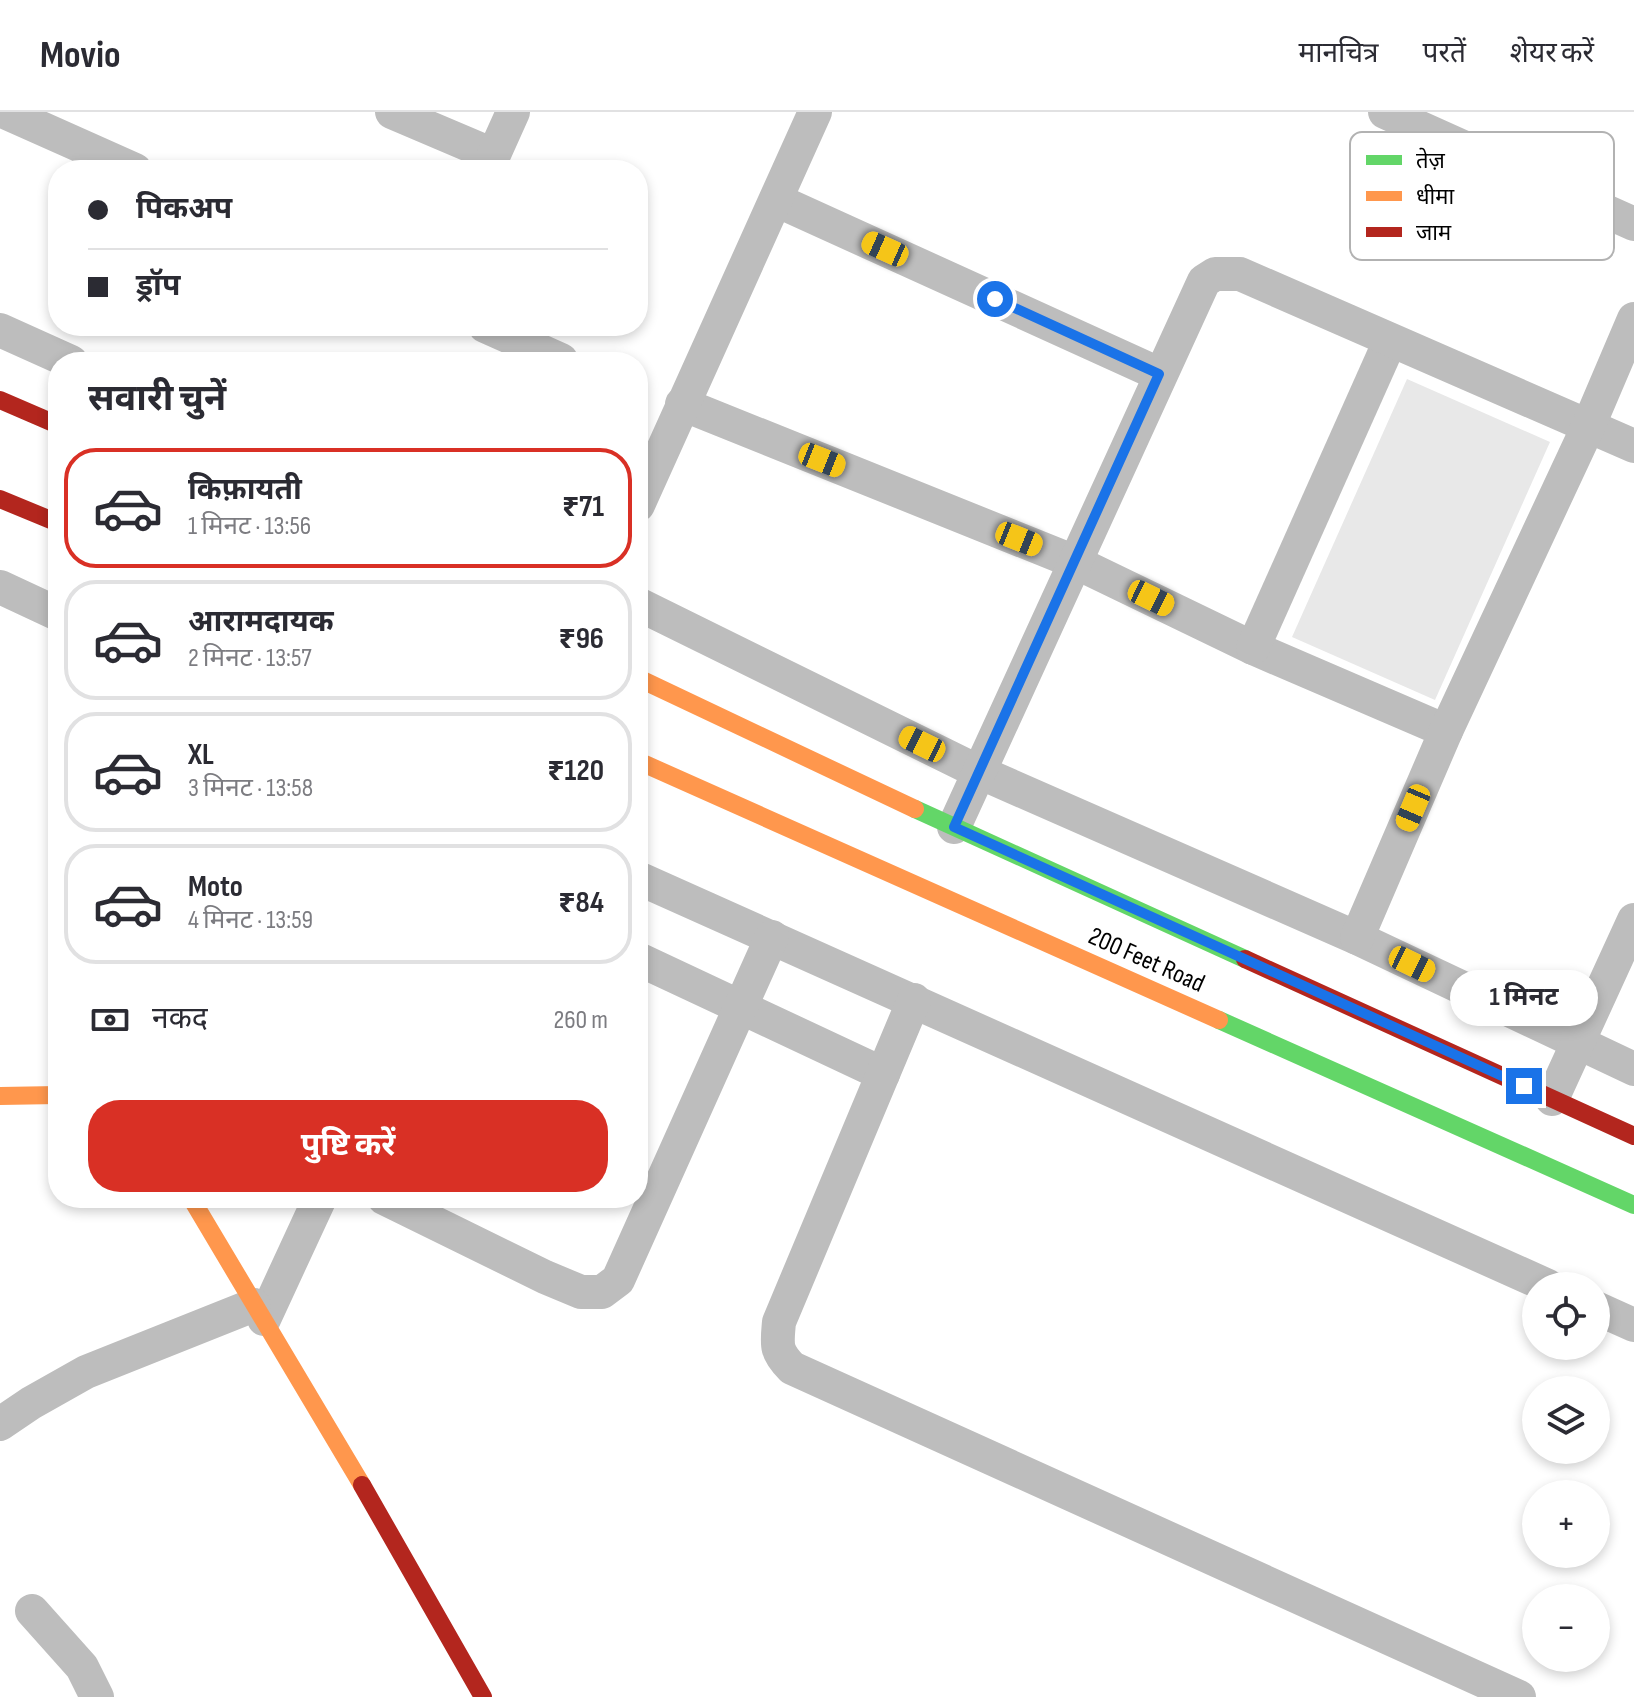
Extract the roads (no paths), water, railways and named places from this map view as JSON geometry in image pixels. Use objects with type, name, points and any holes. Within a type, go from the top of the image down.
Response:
[{"type":"street","points":[[5,112],[113,160]]},
{"type":"street","points":[[392,112],[486,160]]},
{"type":"street","points":[[491,160],[513,112]]},
{"type":"street","points":[[648,482],[815,112]]},
{"type":"street","points":[[1385,112],[1429,132]]},
{"type":"street","points":[[776,200],[1159,374]]},
{"type":"street","points":[[1614,215],[1634,224]]},
{"type":"street","points":[[954,827],[1159,374],[1204,281],[1215,274],[1240,274],[1634,446]]},
{"type":"street","points":[[1357,938],[1446,731],[1588,427],[1634,319]]},
{"type":"street","points":[[0,330],[49,352]]},
{"type":"street","points":[[507,336],[543,352]]},
{"type":"street","points":[[1253,648],[1390,341]]},
{"type":"street","points":[[0,400],[48,421]]},
{"type":"street","points":[[682,404],[1075,562],[1253,648],[1446,731]]},
{"type":"street","points":[[0,499],[48,519]]},
{"type":"street","points":[[0,587],[48,609]]},
{"type":"street","points":[[648,609],[979,772],[1357,938],[1634,1069]]},
{"type":"street","points":[[648,683],[954,827],[1634,1136]]},
{"type":"street","name":"200 Feet Road","points":[[648,765],[1634,1205]]},
{"type":"street","points":[[648,882],[1522,1274]]},
{"type":"street","points":[[1552,1099],[1634,920]]},
{"type":"street","points":[[404,1208],[545,1277],[581,1292],[602,1292],[618,1280],[772,937]]},
{"type":"street","points":[[648,964],[883,1074]]},
{"type":"street","points":[[914,1000],[779,1322],[779,1356],[792,1368],[1519,1697]]},
{"type":"street","points":[[0,1096],[48,1095]]},
{"type":"street","points":[[197,1208],[483,1697]]},
{"type":"street","points":[[0,1424],[86,1372],[259,1312],[315,1208]]},
{"type":"street","points":[[1610,1314],[1634,1325]]},
{"type":"street","points":[[32,1611],[82,1667],[97,1697]]}]
